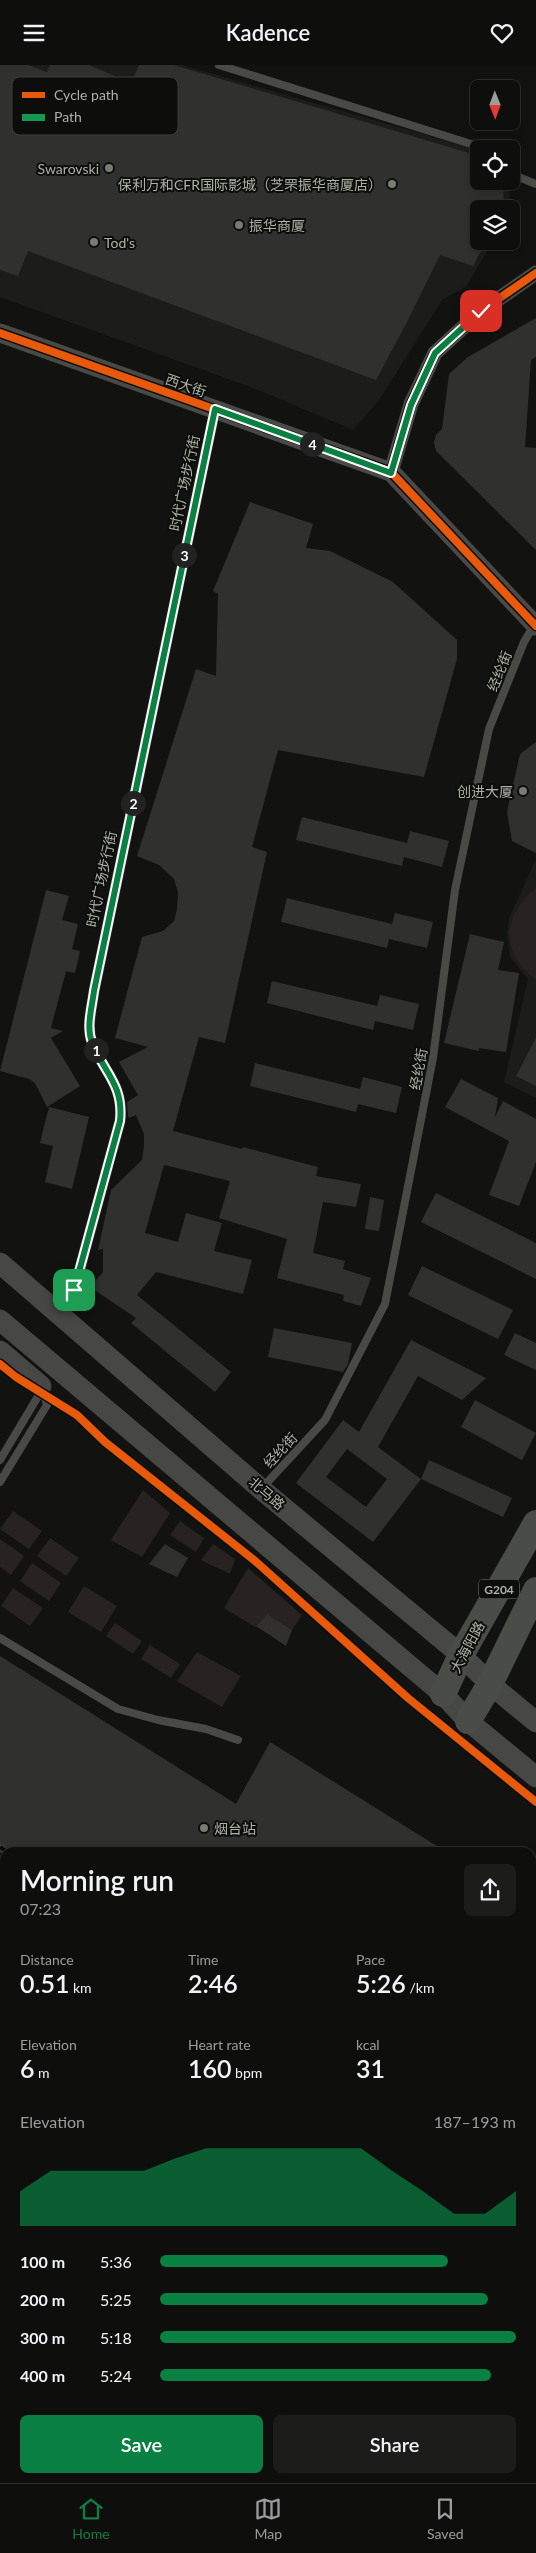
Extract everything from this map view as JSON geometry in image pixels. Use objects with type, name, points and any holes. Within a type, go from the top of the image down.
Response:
[{"type":"highway","name":"大海阳路","points":[[443,1694],[461,1655],[536,1523]]},
{"type":"highway","name":"G204","points":[[490,1684],[536,1591]]},
{"type":"highway","points":[[468,1721],[490,1684]]},
{"type":"main road","name":"北马路","points":[[0,1263],[261,1489],[461,1655],[490,1684],[536,1722]]},
{"type":"main road","points":[[0,1321],[443,1694],[468,1721],[536,1777]]},
{"type":"main road","points":[[0,1351],[41,1386]]},
{"type":"street","points":[[391,473],[411,405],[435,353],[481,311],[536,273]]},
{"type":"street","name":"西大街","points":[[0,333],[391,473],[535,625]]},
{"type":"street","name":"时代广场步行街","points":[[74,1290],[120,1121],[122,1105],[120,1093],[91,1041],[89,1026],[94,991],[215,409]]},
{"type":"lane","points":[[220,65],[470,144]]},
{"type":"lane","points":[[520,178],[536,184]]},
{"type":"lane","name":"经纶街","points":[[261,1489],[325,1420],[385,1304],[433,1058],[454,891],[489,729],[524,642],[535,625]]},
{"type":"lane","points":[[0,1459],[37,1398],[41,1386]]},
{"type":"lane","points":[[0,1481],[47,1405],[41,1386]]},
{"type":"lane","points":[[0,1638],[118,1709],[158,1720],[206,1729],[238,1740]]},
{"type":"shaded area","name":"振华商厦","points":[[0,65],[182,65],[470,148],[470,190],[509,190],[510,200],[470,200],[470,250],[488,250],[466,287],[442,300],[379,400],[353,430],[256,389],[0,297]]},
{"type":"shaded area","points":[[536,859],[536,1098],[504,1082],[528,979],[510,957],[507,933],[509,918]]},
{"type":"shaded area","points":[[536,888],[536,980],[515,956],[510,935],[511,924],[515,914],[527,896]]},
{"type":"shaded area","points":[[143,1490],[170,1513],[142,1557],[111,1540]]},
{"type":"shaded area","points":[[13,1511],[42,1531],[29,1549],[0,1529]]},
{"type":"shaded area","points":[[180,1521],[204,1538],[196,1552],[170,1535]]},
{"type":"shaded area","points":[[50,1538],[79,1558],[66,1576],[37,1556]]},
{"type":"shaded area","points":[[0,1539],[24,1556],[11,1575],[0,1567]]},
{"type":"shaded area","points":[[213,1544],[235,1559],[230,1574],[201,1560]]},
{"type":"shaded area","points":[[32,1563],[61,1583],[49,1601],[20,1581]]},
{"type":"shaded area","points":[[248,1568],[302,1615],[292,1630],[267,1614],[255,1627],[224,1608]]},
{"type":"shaded area","points":[[84,1586],[117,1606],[101,1632],[68,1612]]},
{"type":"shaded area","points":[[13,1588],[43,1608],[30,1626],[1,1606]]},
{"type":"shaded area","points":[[115,1623],[142,1641],[133,1654],[106,1636]]},
{"type":"shaded area","points":[[150,1645],[180,1664],[171,1678],[141,1659]]},
{"type":"shaded area","points":[[197,1652],[241,1676],[222,1707],[177,1681]]},
{"type":"building","name":"振华商厦","points":[[0,65],[28,65],[47,72],[50,65],[89,65],[117,77],[12,77],[12,135],[178,135],[178,77],[134,77],[139,65],[174,65],[470,153],[470,190],[503,190],[504,200],[470,200],[470,250],[481,250],[473,266],[440,255],[376,380],[28,251],[18,276],[0,270]]},
{"type":"building","points":[[536,318],[536,357],[531,360],[525,447],[536,448],[536,550],[436,451],[434,442],[436,435],[442,429],[449,374],[468,357]]},
{"type":"building","points":[[250,502],[313,524],[306,548],[330,551],[393,582],[457,640],[457,659],[424,777],[278,750],[252,847],[267,852],[225,1043],[199,1037],[173,1131],[318,1167],[316,1176],[361,1184],[356,1207],[323,1202],[313,1253],[345,1261],[343,1269],[371,1278],[361,1306],[343,1301],[344,1295],[277,1278],[287,1239],[219,1218],[230,1181],[164,1165],[145,1233],[178,1242],[186,1213],[222,1223],[214,1251],[252,1260],[243,1294],[156,1272],[137,1295],[231,1372],[215,1392],[131,1323],[136,1318],[90,1287],[103,1272],[103,1249],[98,1250],[111,1190],[142,1160],[144,1146],[144,1134],[136,1115],[129,1118],[128,1115],[127,1102],[138,1095],[119,1062],[148,1047],[115,1038],[142,937],[163,931],[174,921],[177,909],[178,893],[174,879],[159,865],[137,856],[196,669],[216,676],[218,594],[213,591]]},
{"type":"building","name":"创进大厦","points":[[536,742],[536,853],[512,841],[507,812],[520,754]]},
{"type":"building","points":[[302,817],[407,843],[410,831],[449,841],[442,867],[404,857],[402,866],[296,840]]},
{"type":"building","points":[[46,890],[69,896],[62,920],[78,924],[72,949],[80,951],[75,973],[66,971],[51,1028],[63,1031],[51,1038],[80,1086],[47,1107],[35,1083],[29,1079],[0,1071]]},
{"type":"building","points":[[287,898],[392,924],[395,913],[433,922],[427,948],[389,939],[387,948],[281,922]]},
{"type":"building","points":[[470,934],[504,942],[498,970],[519,973],[506,1052],[479,1048],[479,1051],[444,1043]]},
{"type":"building","points":[[272,981],[377,1006],[380,995],[419,1004],[413,1030],[375,1021],[373,1030],[267,1003]]},
{"type":"building","points":[[536,1038],[536,1086],[516,1076]]},
{"type":"building","points":[[255,1063],[360,1089],[363,1077],[402,1087],[396,1113],[358,1104],[356,1112],[250,1086]]},
{"type":"building","points":[[461,1079],[498,1098],[495,1117],[503,1101],[536,1119],[536,1162],[519,1206],[489,1195],[509,1141],[445,1107]]},
{"type":"building","points":[[49,1107],[89,1117],[72,1189],[45,1182],[53,1146],[40,1143]]},
{"type":"building","points":[[436,1193],[536,1243],[536,1279],[421,1222]]},
{"type":"building","points":[[370,1197],[384,1200],[379,1231],[365,1229]]},
{"type":"building","points":[[422,1266],[513,1310],[498,1339],[408,1295]]},
{"type":"building","points":[[274,1328],[352,1343],[348,1364],[343,1372],[268,1357]]},
{"type":"building","points":[[515,1333],[536,1343],[536,1370],[504,1355]]},
{"type":"building","points":[[411,1340],[486,1378],[462,1400],[418,1376],[378,1447],[421,1479],[373,1542],[296,1483],[343,1420],[359,1432]],"holes":[[[347,1449],[387,1479],[366,1507],[326,1477]]]},
{"type":"building","points":[[475,1400],[536,1433],[522,1460],[461,1427]]},
{"type":"building","points":[[429,1460],[512,1498],[503,1517],[421,1479]]},
{"type":"building","points":[[165,1544],[188,1558],[177,1577],[149,1564]]},
{"type":"building","points":[[267,1614],[292,1630],[286,1646],[256,1626]]},
{"type":"building","name":"烟台站","points":[[0,1656],[236,1804],[270,1742],[438,1847],[0,1847]]},
{"type":"marked path","points":[[74,1290],[120,1121],[119,1097],[116,1088],[90,1036],[89,1023],[94,991],[215,409]]},
{"type":"cycle path","points":[[391,472],[411,404],[435,353],[481,311],[536,273]]},
{"type":"cycle path","points":[[0,333],[391,472],[536,626]]},
{"type":"cycle path","points":[[0,1364],[16,1377],[77,1415],[105,1442],[254,1560],[408,1698],[536,1802]]},
{"type":"place","name":"Swarovski","points":[[109,168]]},
{"type":"place","name":"保利万和CFR国际影城（芝罘振华商厦店）","points":[[392,184]]},
{"type":"place","name":"振华商厦","points":[[239,225]]},
{"type":"place","name":"Tod's","points":[[94,242]]},
{"type":"place","name":"创进大厦","points":[[523,791]]},
{"type":"place","name":"烟台站","points":[[204,1828]]},
{"type":"route","points":[[74,1290],[120,1121],[122,1105],[120,1093],[91,1041],[89,1026],[94,991],[215,409],[391,473],[411,405],[435,353],[481,311]]}]
